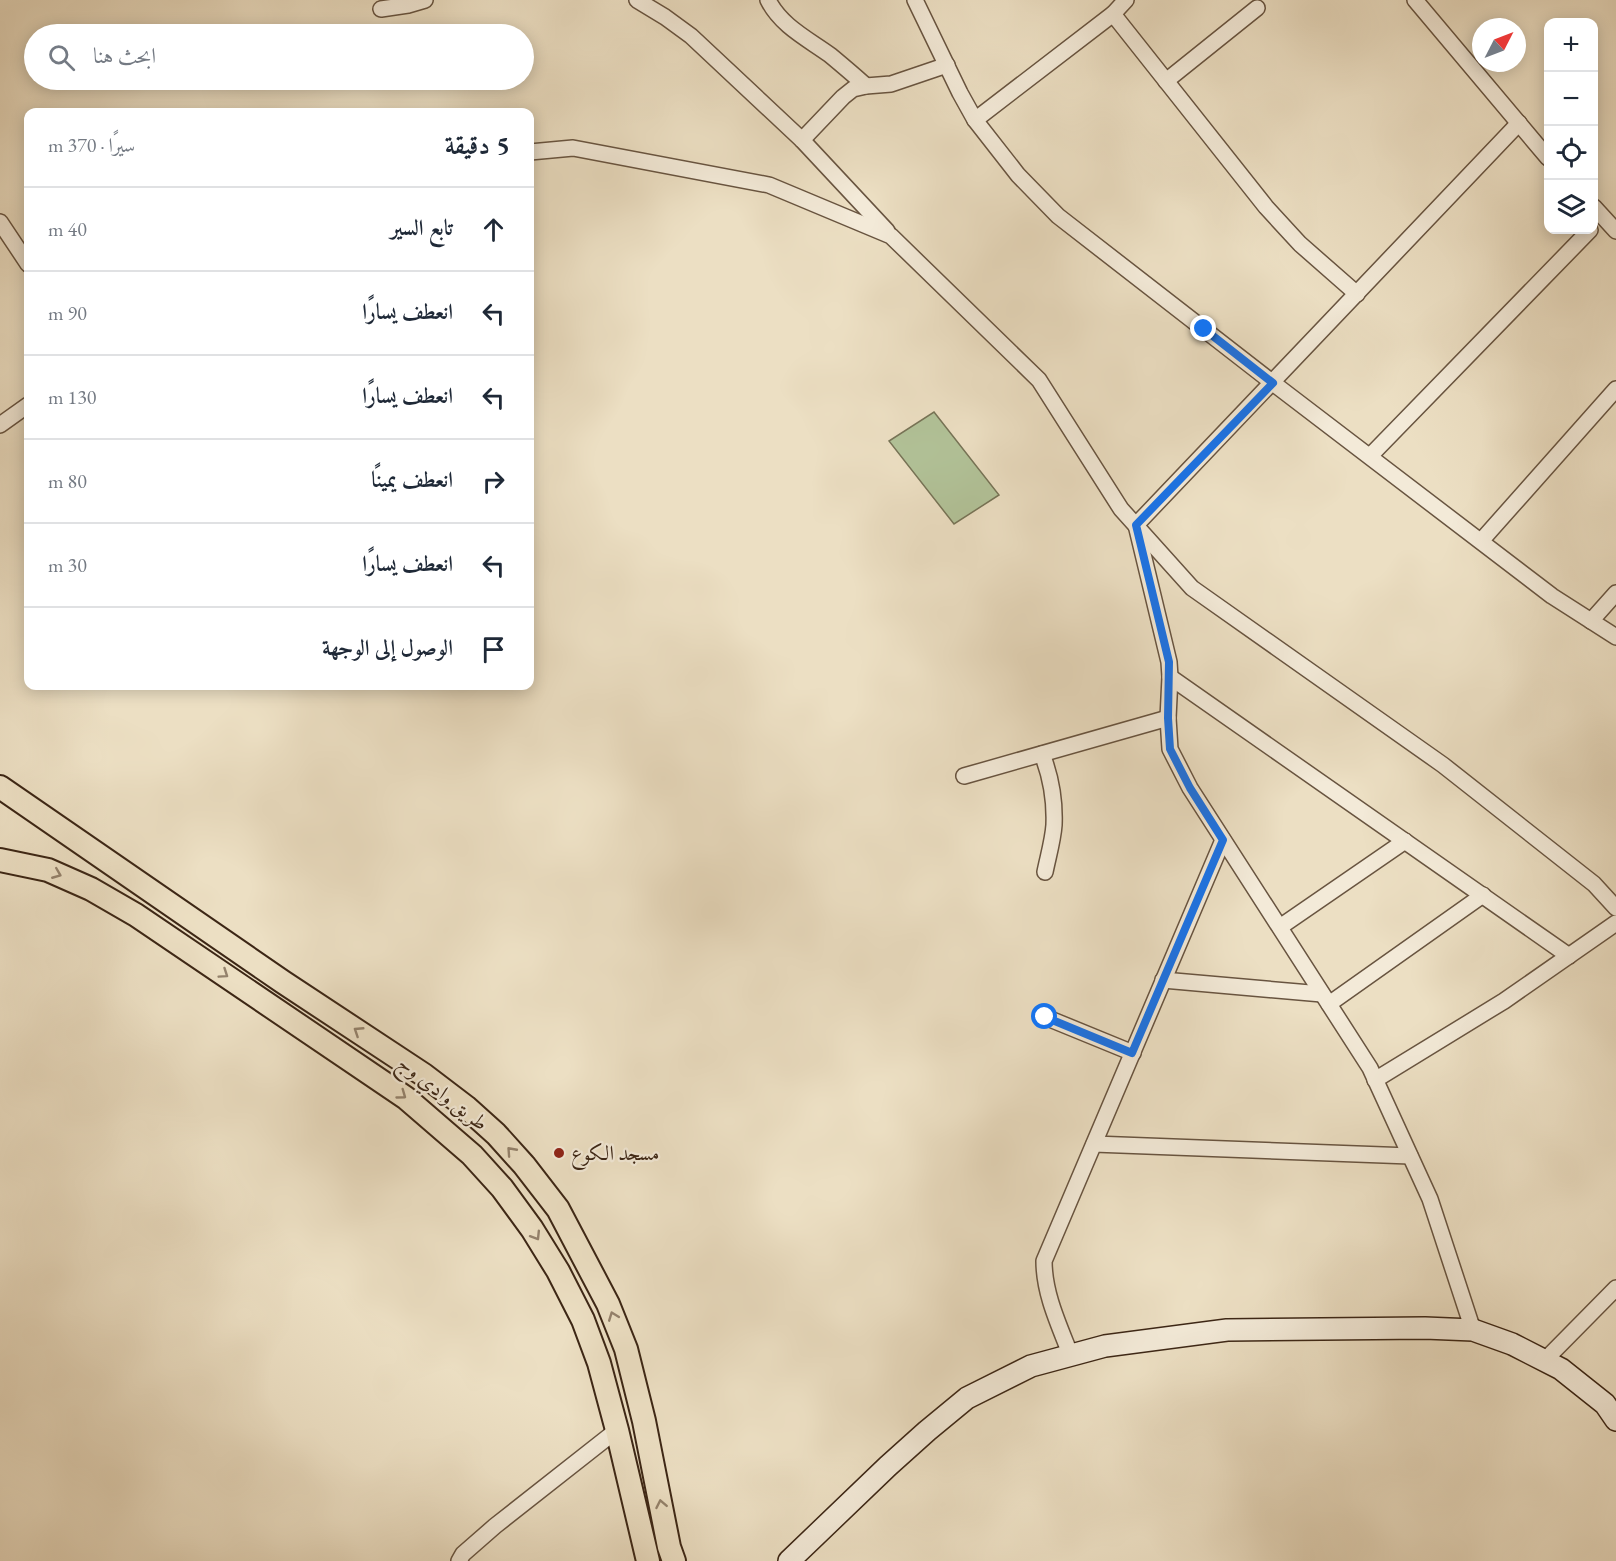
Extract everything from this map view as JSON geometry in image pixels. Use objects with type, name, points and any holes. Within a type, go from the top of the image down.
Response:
[{"type":"main road","name":"طريق وادي وج","points":[[0,787],[424,1075],[466,1107],[496,1134],[524,1165],[558,1209],[608,1304],[626,1349],[677,1556]]},
{"type":"main road","name":"طريق وادي وج","points":[[0,860],[48,870],[92,889],[136,915],[406,1098],[472,1155],[508,1196],[532,1229],[583,1320],[599,1363],[648,1561]]},
{"type":"street","points":[[381,9],[408,6],[425,0]]},
{"type":"street","points":[[637,0],[691,36],[802,140],[891,236],[1039,380],[1121,509],[1192,588],[1443,765],[1594,884],[1616,909]]},
{"type":"street","points":[[768,0],[773,10],[789,26],[831,56],[866,86]]},
{"type":"street","points":[[915,0],[975,120],[1018,175],[1058,216],[1552,596],[1616,637]]},
{"type":"street","points":[[975,120],[1113,14],[1126,0]]},
{"type":"street","points":[[1415,0],[1544,153]]},
{"type":"street","points":[[1166,81],[1257,8]]},
{"type":"street","points":[[1113,14],[1266,207],[1299,243],[1357,294]]},
{"type":"street","points":[[802,140],[853,89],[891,84],[947,65]]},
{"type":"street","points":[[1136,525],[1519,123]]},
{"type":"street","points":[[534,152],[573,148],[769,185],[891,236]]},
{"type":"street","points":[[1598,218],[1616,207]]},
{"type":"street","points":[[0,222],[24,258]]},
{"type":"street","points":[[1598,222],[1616,231]]},
{"type":"street","points":[[1370,456],[1582,234]]},
{"type":"street","points":[[1481,541],[1616,389]]},
{"type":"street","points":[[0,425],[24,408]]},
{"type":"street","points":[[1136,525],[1169,662],[1170,749],[1190,788],[1370,1068],[1430,1199],[1473,1330]]},
{"type":"street","points":[[1591,621],[1616,592]]},
{"type":"street","points":[[1170,677],[1569,956]]},
{"type":"street","points":[[964,776],[1168,718]]},
{"type":"street","points":[[1042,754],[1050,774],[1054,826],[1045,872]]},
{"type":"street","points":[[1071,1356],[1048,1294],[1044,1277],[1044,1261],[1223,840]]},
{"type":"street","points":[[1280,927],[1405,841]]},
{"type":"street","points":[[1163,980],[1325,999],[1483,895]]},
{"type":"street","points":[[1375,1080],[1504,1001],[1616,923]]},
{"type":"street","points":[[1045,1017],[1132,1053]]},
{"type":"street","points":[[1094,1144],[1410,1156]]},
{"type":"street","points":[[1544,1361],[1616,1288]]},
{"type":"street","points":[[773,1561],[792,1558],[919,1438],[967,1398],[1031,1366],[1105,1346],[1227,1330],[1425,1328],[1473,1330],[1512,1344],[1561,1370],[1605,1404],[1616,1420]]},
{"type":"street","points":[[459,1561],[463,1554],[495,1526],[617,1430]]},
{"type":"green space","points":[[934,412],[999,495],[954,524],[889,441]]},
{"type":"place","name":"مسجد الكوع","points":[[559,1153]]},
{"type":"route","points":[[1045,1017],[1132,1053],[1223,840],[1190,788],[1170,749],[1169,662],[1136,525],[1273,383],[1204,329]]}]
